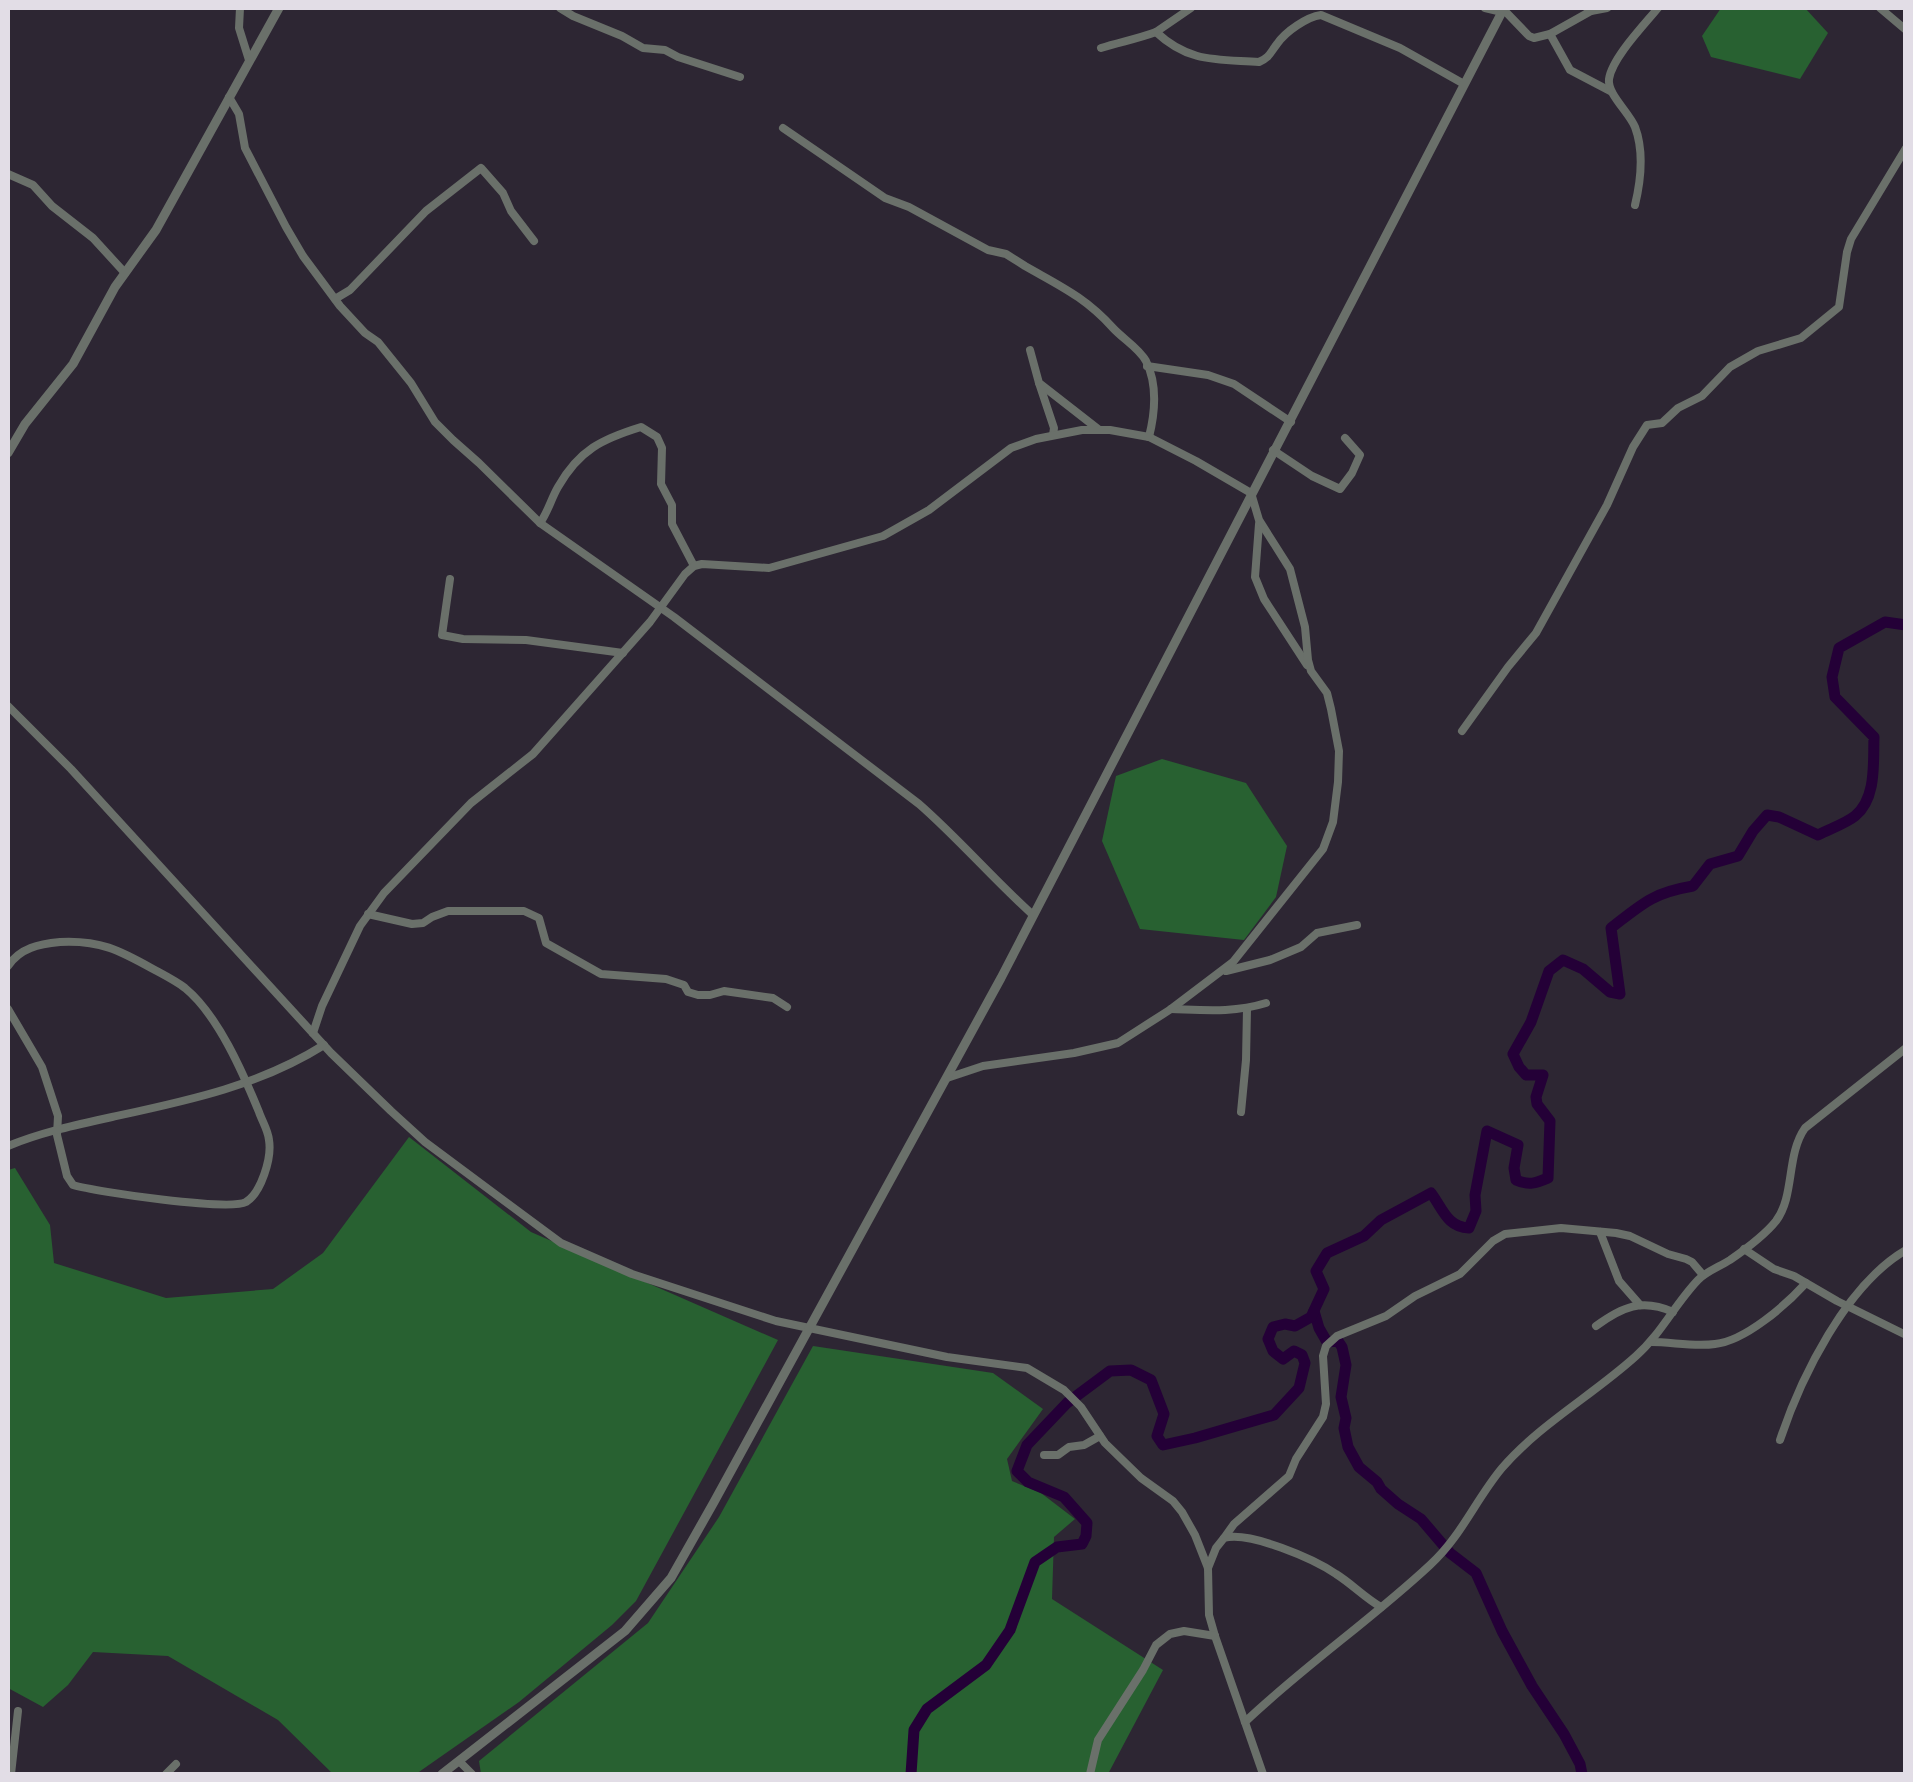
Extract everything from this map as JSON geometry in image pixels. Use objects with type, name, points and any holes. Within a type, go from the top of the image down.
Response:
[{"type":"street","points":[[240,8],[239,28],[248,60]]},
{"type":"street","points":[[8,453],[25,424],[73,364],[101,310],[156,230],[279,8]]},
{"type":"street","points":[[560,8],[643,48],[666,50],[740,77]]},
{"type":"street","points":[[1101,48],[1156,32],[1191,8]]},
{"type":"street","points":[[1485,8],[1503,10],[1529,36],[1541,38],[1589,9],[1606,8]]},
{"type":"street","points":[[1635,205],[1642,178],[1637,137],[1634,124],[1610,91],[1608,82],[1612,68],[1658,8]]},
{"type":"street","points":[[1880,8],[1906,30]]},
{"type":"street","points":[[442,1774],[603,1651],[625,1632],[670,1578],[948,1078],[1503,10]]},
{"type":"street","points":[[1156,32],[1203,59],[1259,62],[1266,60],[1280,40],[1302,23],[1322,15],[1400,48],[1464,84]]},
{"type":"street","points":[[1550,34],[1570,70],[1610,91]]},
{"type":"street","points":[[228,98],[239,114],[246,148],[286,227],[335,300],[378,342],[436,422],[540,523],[661,608],[919,804],[1032,916]]},
{"type":"street","points":[[783,128],[884,198],[988,250],[1016,259],[1088,302],[1145,360],[1155,399],[1149,438]]},
{"type":"street","points":[[1462,732],[1536,633],[1647,425],[1662,423],[1678,408],[1702,396],[1730,367],[1758,350],[1801,338],[1839,307],[1851,240],[1906,148]]},
{"type":"street","points":[[335,300],[350,290],[426,211],[480,168],[504,193],[511,211],[534,242]]},
{"type":"street","points":[[8,174],[33,185],[52,206],[93,238],[125,273]]},
{"type":"street","points":[[1030,350],[1053,435]]},
{"type":"street","points":[[1147,366],[1208,375],[1234,384],[1291,422]]},
{"type":"street","points":[[1040,384],[1098,429]]},
{"type":"street","points":[[540,523],[576,460],[614,436],[641,428],[657,437],[662,448],[662,484],[672,505],[672,524],[694,566]]},
{"type":"street","points":[[313,1033],[335,978],[368,914],[384,893],[471,802],[533,754],[694,566],[768,568],[883,536],[929,510],[1012,448],[1036,438],[1098,429],[1149,438],[1251,493],[1259,520],[1290,569],[1311,671]]},
{"type":"street","points":[[1274,450],[1312,476],[1340,489],[1360,455],[1345,438]]},
{"type":"street","points":[[948,1078],[983,1066],[1074,1054],[1118,1043],[1222,972],[1324,849],[1332,830],[1339,751],[1327,693],[1264,599],[1256,577],[1259,520]]},
{"type":"street","points":[[450,579],[442,636],[526,640],[623,653]]},
{"type":"street","points":[[8,706],[324,1045],[424,1142],[561,1243],[632,1274],[776,1321],[958,1359],[1026,1368],[1064,1390],[1140,1478],[1173,1501],[1200,1545],[1208,1568],[1215,1636],[1263,1774]]},
{"type":"street","points":[[368,914],[412,924],[424,923],[448,911],[524,911],[540,918],[546,943],[601,974],[666,979],[698,995],[724,992],[772,998],[787,1007]]},
{"type":"street","points":[[1222,972],[1270,960],[1301,947],[1317,933],[1357,924]]},
{"type":"street","points":[[8,966],[28,948],[84,941],[121,951],[185,988],[199,1002],[232,1053],[266,1130],[270,1146],[266,1168],[254,1195],[240,1205],[146,1198],[73,1185],[66,1176],[58,1116],[42,1067],[8,1009]]},
{"type":"street","points":[[1172,1009],[1247,1009],[1266,1003]]},
{"type":"street","points":[[1241,1112],[1247,1009]]},
{"type":"street","points":[[8,1146],[57,1129],[194,1099],[246,1083],[299,1061],[324,1045]]},
{"type":"street","points":[[1245,1722],[1309,1664],[1430,1566],[1512,1458],[1632,1360],[1703,1276],[1744,1250],[1775,1222],[1794,1152],[1806,1128],[1906,1048]]},
{"type":"street","points":[[1208,1568],[1216,1548],[1234,1524],[1288,1476],[1323,1417],[1326,1346],[1337,1336],[1386,1316],[1414,1296],[1460,1274],[1504,1234],[1561,1228],[1630,1236],[1692,1262],[1703,1276]]},
{"type":"street","points":[[1600,1232],[1620,1280],[1640,1305]]},
{"type":"street","points":[[1744,1250],[1906,1336]]},
{"type":"street","points":[[1780,1440],[1794,1398],[1848,1306],[1884,1266],[1906,1250]]},
{"type":"street","points":[[1650,1342],[1715,1344],[1736,1338],[1790,1302],[1806,1283]]},
{"type":"street","points":[[1596,1326],[1645,1303],[1673,1312]]},
{"type":"street","points":[[1044,1455],[1058,1455],[1068,1447],[1084,1445],[1100,1436]]},
{"type":"street","points":[[1224,1538],[1238,1536],[1264,1543],[1325,1567],[1381,1607]]},
{"type":"street","points":[[1090,1774],[1098,1740],[1156,1645],[1170,1634],[1184,1631],[1215,1636]]},
{"type":"street","points":[[11,1774],[18,1711]]},
{"type":"street","points":[[460,1762],[472,1774]]},
{"type":"street","points":[[166,1774],[176,1764]]},
{"type":"green space","points":[[1721,8],[1805,8],[1828,33],[1800,79],[1711,57],[1702,36]]},
{"type":"green space","points":[[1162,759],[1246,783],[1287,846],[1276,897],[1244,940],[1140,929],[1102,841],[1116,776]]},
{"type":"green space","points":[[409,1137],[531,1232],[778,1340],[636,1601],[519,1702],[416,1774],[333,1774],[278,1720],[168,1656],[93,1652],[68,1685],[43,1707],[8,1688],[8,1170],[15,1168],[50,1225],[54,1263],[166,1298],[273,1289],[323,1253]]},
{"type":"green space","points":[[813,1346],[993,1373],[1043,1409],[1007,1459],[1012,1481],[1041,1493],[1075,1519],[1054,1537],[1052,1599],[1163,1670],[1108,1774],[481,1774],[479,1761],[648,1623],[719,1517]]},
{"type":"waterway","points":[[911,1774],[914,1730],[927,1709],[986,1665],[1010,1630],[1035,1562],[1057,1547],[1082,1544],[1086,1536],[1087,1523],[1064,1497],[1028,1482],[1017,1471],[1027,1445],[1067,1403],[1110,1371],[1131,1370],[1151,1380],[1164,1414],[1157,1436],[1163,1445],[1274,1415],[1299,1388],[1305,1363],[1302,1355],[1294,1351],[1283,1359],[1273,1351],[1268,1339],[1273,1327],[1295,1326],[1311,1317],[1324,1289],[1316,1271],[1327,1253],[1364,1236],[1381,1220],[1431,1193],[1450,1221],[1469,1228],[1476,1211],[1475,1195],[1487,1131],[1518,1145],[1516,1180],[1532,1183],[1548,1178],[1550,1121],[1536,1097],[1543,1075],[1526,1075],[1513,1054],[1531,1022],[1549,971],[1563,960],[1583,969],[1610,992],[1620,994],[1611,928],[1631,912],[1657,896],[1693,886],[1710,864],[1738,856],[1767,815],[1818,835],[1855,816],[1870,790],[1874,737],[1835,697],[1832,677],[1839,648],[1885,622],[1906,625]]},
{"type":"waterway","points":[[1314,1311],[1327,1342],[1338,1341],[1342,1347],[1346,1365],[1341,1397],[1344,1428],[1348,1447],[1359,1467],[1398,1504],[1421,1519],[1450,1553],[1476,1573],[1502,1631],[1564,1734],[1582,1774]]}]
